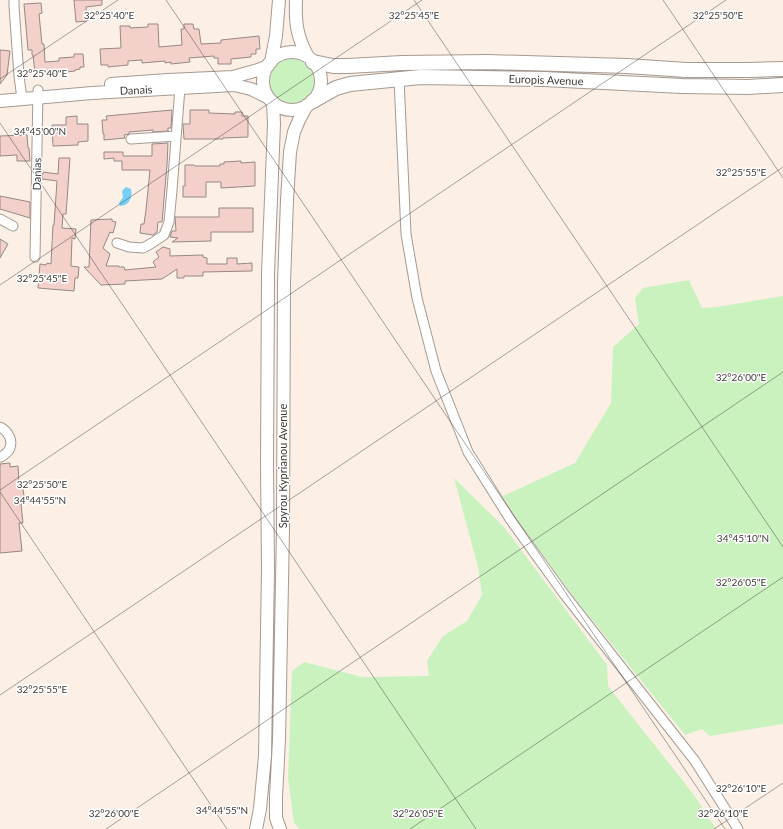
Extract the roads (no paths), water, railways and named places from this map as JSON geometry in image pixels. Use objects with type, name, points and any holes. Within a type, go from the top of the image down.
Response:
[{"type":"highway","name":"Europis Avenue","points":[[310,59],[333,66],[402,63],[488,62],[620,66],[686,70],[783,69]]},
{"type":"highway","name":"Europis Avenue","points":[[310,103],[336,88],[350,84],[421,77],[544,79],[682,86],[748,87],[783,85]]},
{"type":"main road","points":[[279,0],[276,36],[269,64],[264,76],[266,93],[271,100],[281,107],[299,109],[310,103],[317,95],[321,81],[317,67],[303,48],[298,33],[296,24],[296,0]]},
{"type":"main road","points":[[269,64],[282,54],[288,52],[302,54],[310,59]]},
{"type":"main road","name":"Danais","points":[[38,94],[153,81],[234,77],[258,70],[269,64]]},
{"type":"main road","name":"Danais","points":[[0,100],[21,95],[92,93],[234,85],[251,89],[271,100]]},
{"type":"main road","name":"Danais","points":[[0,92],[21,95]]},
{"type":"main road","name":"Spyrou Kyprianou Avenue","points":[[256,829],[260,809],[265,756],[268,568],[266,463],[268,273],[274,124],[271,100]]},
{"type":"main road","name":"Spyrou Kyprianou Avenue","points":[[280,829],[276,818],[276,804],[279,740],[283,528],[284,284],[287,208],[290,152],[294,132],[299,120],[310,103]]},
{"type":"street","points":[[14,0],[21,95]]},
{"type":"street","points":[[399,79],[406,234],[417,298],[436,371],[468,452],[510,519],[564,594],[695,761],[738,829]]},
{"type":"street","points":[[117,243],[129,248],[143,248],[152,244],[164,235],[169,222],[180,88]]},
{"type":"street","name":"Danias","points":[[36,257],[38,94]]},
{"type":"street","points":[[131,139],[176,136]]},
{"type":"street","points":[[0,219],[13,226]]},
{"type":"street","points":[[0,427],[7,432],[11,442],[8,451],[2,457]]},
{"type":"water","points":[[126,187],[131,189],[131,198],[128,203],[120,206],[119,203],[123,197],[122,191]]}]
